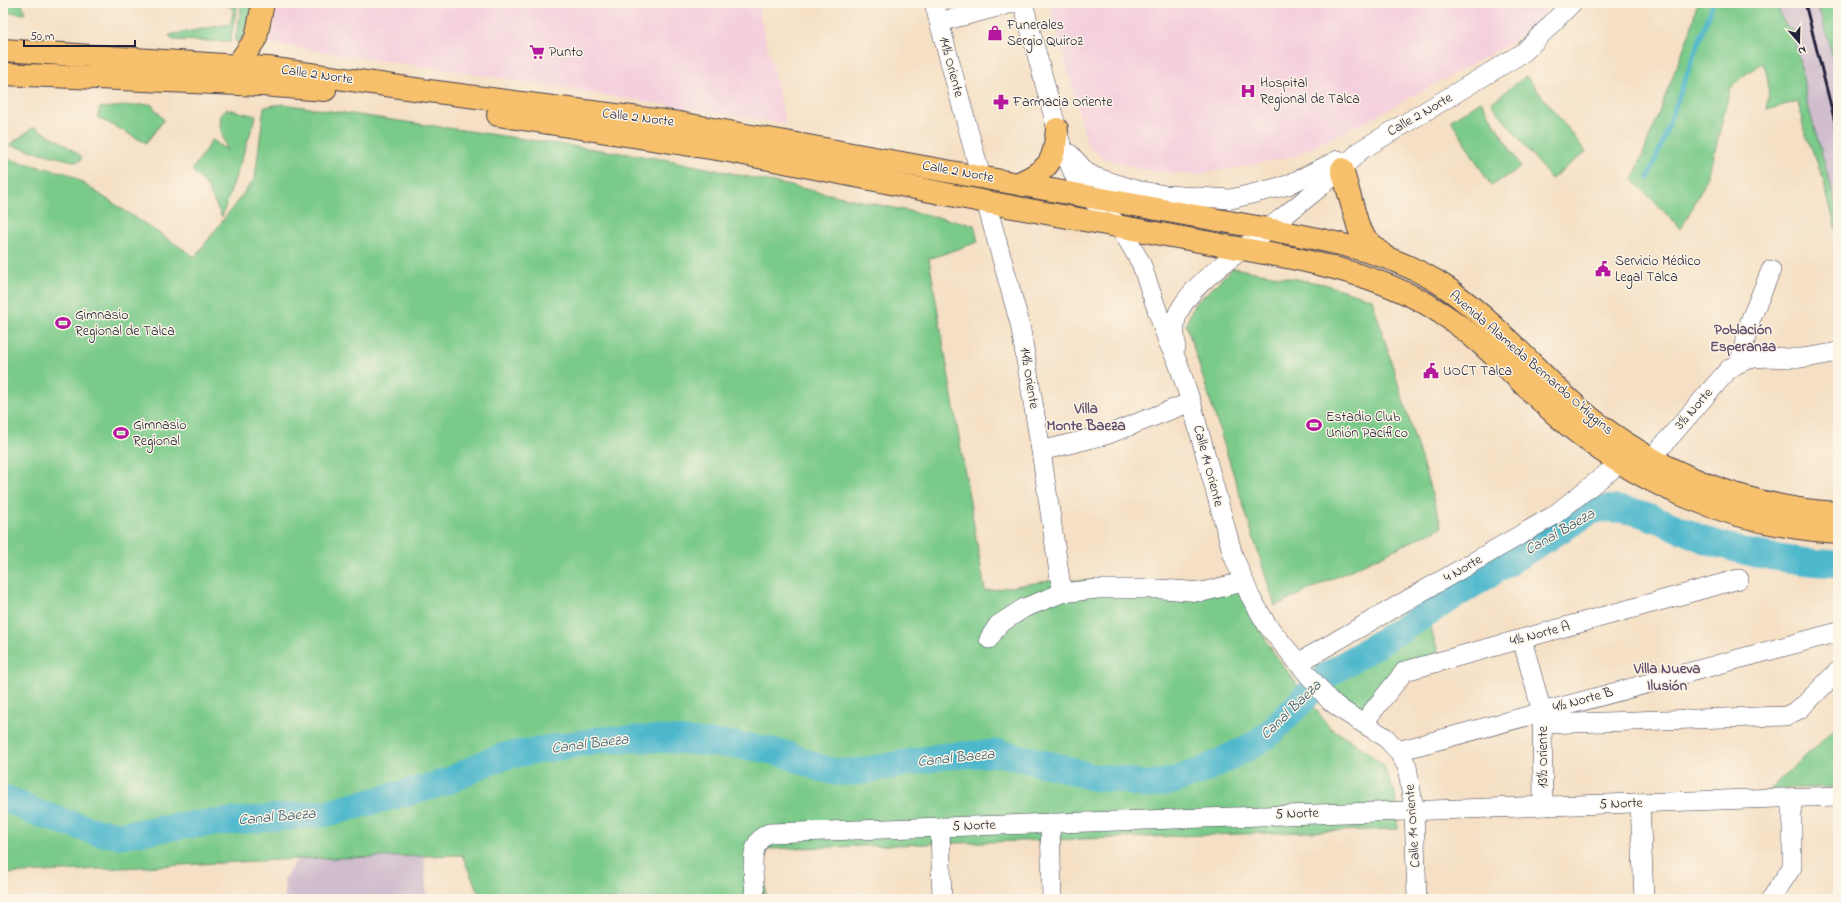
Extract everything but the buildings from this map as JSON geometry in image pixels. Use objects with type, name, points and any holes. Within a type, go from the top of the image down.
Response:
[{"type":"main road","points":[[238,64],[256,38],[263,3]]},
{"type":"main road","name":"Calle 2 Norte","points":[[3,50],[238,64],[420,90],[679,123],[1268,228]]},
{"type":"main road","name":"Calle 2 Norte","points":[[3,74],[262,85],[367,95],[729,151],[986,202],[1242,250]]},
{"type":"main road","points":[[1019,183],[1033,177],[1051,161],[1059,137]]},
{"type":"main road","points":[[1342,169],[1359,229],[1366,239],[1388,258]]},
{"type":"main road","name":"Avenida Alameda Bernardo O'Higgins","points":[[1268,228],[1347,245],[1388,258],[1414,269],[1447,288],[1497,331],[1586,415],[1628,446],[1651,459],[1680,473],[1750,499],[1799,509],[1838,513]]},
{"type":"main road","name":"Avenida Alameda Bernardo O'Higgins","points":[[1242,250],[1339,269],[1387,285],[1421,301],[1459,325],[1559,418],[1620,463],[1672,491],[1727,512],[1790,527],[1838,532]]},
{"type":"street","name":"14½ Oriente","points":[[934,3],[981,177]]},
{"type":"street","points":[[939,22],[1013,3]]},
{"type":"street","name":"Calle 14 Oriente","points":[[1023,3],[1059,137],[1075,177],[1088,196],[1120,227],[1141,263],[1168,342],[1178,363],[1191,402],[1233,555],[1243,582],[1267,625],[1329,700],[1385,737],[1398,751],[1410,776],[1414,810],[1417,899]]},
{"type":"street","name":"Calle 2 Norte","points":[[1178,363],[1175,323],[1178,313],[1194,289],[1342,169],[1361,150],[1524,52],[1572,3]]},
{"type":"street","points":[[1059,137],[1086,172],[1102,179],[1136,190],[1166,195],[1231,199],[1288,185],[1361,150]]},
{"type":"street","name":"14½ Oriente","points":[[986,202],[1018,311],[1061,587]]},
{"type":"street","points":[[1740,362],[1750,321],[1772,270]]},
{"type":"street","name":"3½ Norte","points":[[1651,459],[1729,369],[1740,362],[1756,357],[1775,356],[1801,358],[1838,352]]},
{"type":"street","points":[[1041,451],[1109,434],[1191,402]]},
{"type":"street","name":"4 Norte","points":[[1304,670],[1553,516],[1620,463]]},
{"type":"street","name":"4½ Norte A","points":[[1364,722],[1405,672],[1522,638],[1739,579]]},
{"type":"street","points":[[989,639],[998,625],[1061,587],[1097,589],[1155,589],[1202,592],[1243,582]]},
{"type":"street","name":"4½ Norte B","points":[[1398,751],[1542,718],[1838,632]]},
{"type":"street","name":"13½ Oriente","points":[[1522,638],[1542,718],[1543,806]]},
{"type":"street","points":[[1542,718],[1786,716],[1800,710],[1838,671]]},
{"type":"street","name":"5 Norte","points":[[756,899],[754,850],[759,839],[769,833],[1838,796]]},
{"type":"street","points":[[1771,899],[1792,867],[1792,798]]},
{"type":"street","points":[[1640,803],[1644,899]]},
{"type":"street","points":[[1050,823],[1052,899]]},
{"type":"street","points":[[940,827],[942,899]]},
{"type":"shaded area","points":[[277,3],[757,3],[786,124],[494,77],[270,44]]},
{"type":"shaded area","name":"Hospital Regional de Talca","points":[[1064,3],[1551,3],[1534,27],[1507,45],[1367,121],[1294,156],[1193,175],[1144,170],[1103,158],[1088,146],[1050,7]]},
{"type":"shaded area","points":[[1776,3],[1838,3],[1838,237],[1821,172],[1804,130]]},
{"type":"shaded area","points":[[424,856],[427,899],[285,899],[284,879],[297,859]]},
{"type":"green space","points":[[3,3],[22,3],[25,14],[3,12]]},
{"type":"green space","points":[[225,3],[238,3],[230,42],[173,40],[169,35],[230,24],[234,10]]},
{"type":"green space","points":[[242,3],[252,3],[247,30],[242,39],[238,42],[235,41]]},
{"type":"green space","points":[[1697,3],[1777,3],[1780,15],[1786,25],[1792,30],[1803,76],[1806,99],[1838,210],[1838,237],[1821,172],[1804,130],[1798,101],[1767,110],[1768,86],[1767,75],[1763,63],[1743,76],[1730,89],[1713,159],[1703,187],[1681,229],[1633,180],[1691,29]]},
{"type":"green space","points":[[1817,3],[1838,3],[1838,74]]},
{"type":"green space","points":[[1526,76],[1586,152],[1551,179],[1491,103]]},
{"type":"green space","points":[[1481,101],[1521,167],[1491,186],[1451,120]]},
{"type":"green space","points":[[151,104],[164,120],[146,143],[97,117],[100,108]]},
{"type":"green space","points":[[282,104],[669,160],[974,225],[978,242],[929,259],[985,591],[1053,580],[1208,582],[1231,577],[1271,649],[1329,727],[1360,746],[1383,765],[1395,793],[1398,829],[767,849],[764,859],[766,899],[481,899],[462,855],[297,859],[3,874],[3,158],[69,174],[195,257],[255,178],[264,107]]},
{"type":"green space","points":[[227,109],[256,116],[222,217],[206,185],[192,170],[212,140],[227,150],[220,127],[221,113]]},
{"type":"green space","points":[[34,127],[60,141],[81,156],[81,160],[77,162],[9,145]]},
{"type":"green space","name":"Estadio Club Unión Pacífico","points":[[1233,268],[1324,284],[1372,299],[1442,527],[1275,606],[1186,324],[1194,305]]},
{"type":"green space","points":[[1429,624],[1440,657],[1404,668],[1363,716],[1325,689],[1369,659]]},
{"type":"green space","points":[[1838,726],[1838,787],[1770,789]]},
{"type":"waterway","points":[[1648,178],[1713,3]]},
{"type":"waterway","name":"Canal Baeza","points":[[3,798],[17,803],[31,811],[97,832],[120,835],[188,825],[328,813],[433,786],[453,779],[483,764],[505,756],[599,740],[632,739],[660,739],[736,745],[764,749],[788,755],[820,768],[836,772],[856,772],[946,756],[1000,753],[1063,768],[1092,777],[1117,779],[1146,785],[1169,782],[1204,770],[1255,744],[1271,732],[1326,676],[1591,511],[1608,509],[1640,513],[1702,539],[1747,552],[1807,562],[1838,564]]},
{"type":"railway","points":[[1805,3],[1838,134]]},
{"type":"place","name":"Funerales Sergio Quiroz","points":[[995,33]]},
{"type":"place","name":"Punto","points":[[537,52]]},
{"type":"place","name":"Hospital Regional de Talca","points":[[1248,91]]},
{"type":"place","name":"Farmacia Oriente","points":[[1001,102]]},
{"type":"place","name":"Servicio Médico Legal Talca","points":[[1603,269]]},
{"type":"place","name":"Gimnasio Regional de Talca","points":[[63,323]]},
{"type":"place","name":"UOCT Talca","points":[[1431,371]]},
{"type":"place","name":"Estadio Club Unión Pacífico","points":[[1314,425]]},
{"type":"place","name":"Gimnasio Regional","points":[[121,433]]},
{"type":"district","name":"Población Esperanza","points":[[1743,338]]},
{"type":"district","name":"Villa Monte Baeza","points":[[1086,418]]},
{"type":"district","name":"Villa Nueva Ilusión","points":[[1667,678]]}]
